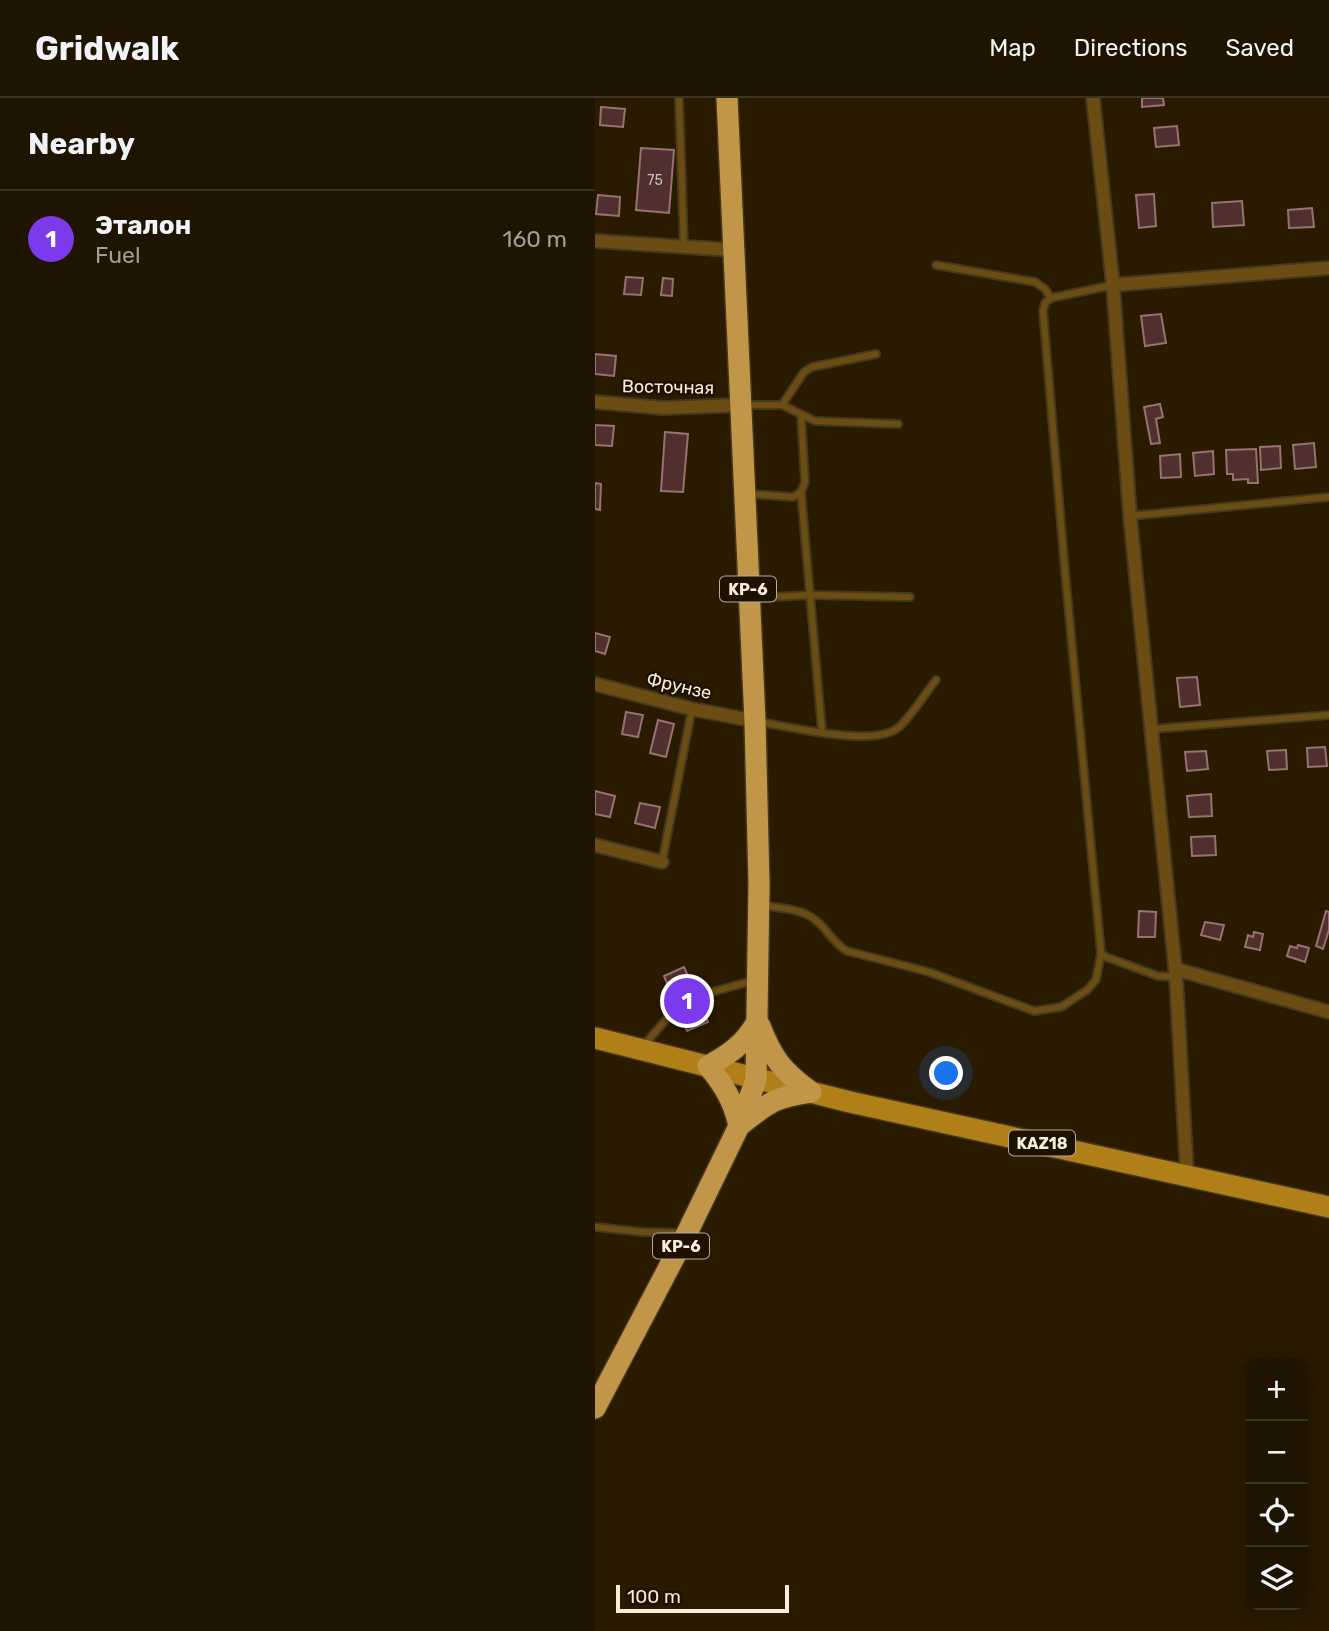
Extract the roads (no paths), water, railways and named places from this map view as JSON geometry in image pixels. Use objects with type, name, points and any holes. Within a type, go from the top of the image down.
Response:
[{"type":"highway","name":"KP-6","points":[[595,1408],[687,1233],[739,1126],[756,1080],[759,904],[755,721],[727,98]]},
{"type":"highway","points":[[758,1020],[747,1039],[735,1050],[708,1066],[727,1091],[735,1107],[739,1126],[765,1105],[783,1096],[811,1092]]},
{"type":"highway","points":[[758,1020],[769,1050],[779,1065],[811,1092]]},
{"type":"main road","name":"KAZ18","points":[[595,1038],[642,1048],[756,1080],[1329,1207]]},
{"type":"street","points":[[1093,98],[1113,285],[1129,516],[1175,973],[1187,1175]]},
{"type":"street","points":[[595,242],[733,250]]},
{"type":"street","points":[[1113,285],[1329,268]]},
{"type":"street","name":"Восточная","points":[[595,401],[663,408],[739,405]]},
{"type":"street","name":"Фрунзе","points":[[595,684],[692,709],[755,721]]},
{"type":"street","points":[[595,845],[662,862]]},
{"type":"street","points":[[1175,973],[1329,1012]]},
{"type":"lane","points":[[679,98],[684,248]]},
{"type":"lane","points":[[936,265],[1035,282],[1045,289],[1051,298]]},
{"type":"lane","points":[[759,904],[806,914],[823,927],[836,945],[847,951],[929,972],[1034,1011],[1061,1007],[1087,990],[1096,980],[1101,953],[1043,311],[1045,303],[1051,298],[1113,285]]},
{"type":"lane","points":[[782,405],[804,372],[812,367],[876,354]]},
{"type":"lane","points":[[739,405],[782,405],[815,421],[898,425]]},
{"type":"lane","points":[[801,415],[805,482],[801,492],[822,731]]},
{"type":"lane","points":[[744,493],[793,497],[801,492]]},
{"type":"lane","points":[[1129,516],[1329,497]]},
{"type":"lane","points":[[749,598],[811,595],[910,597]]},
{"type":"lane","points":[[755,721],[857,737],[886,735],[899,727],[936,680]]},
{"type":"lane","points":[[662,862],[692,709]]},
{"type":"lane","points":[[1152,729],[1329,715]]},
{"type":"lane","points":[[1101,953],[1158,976],[1175,973]]},
{"type":"lane","points":[[697,996],[757,979]]},
{"type":"lane","points":[[642,1048],[677,1007]]},
{"type":"lane","points":[[595,1227],[642,1233],[687,1233]]},
{"type":"place","name":"Эталон","points":[[687,1001]]}]
